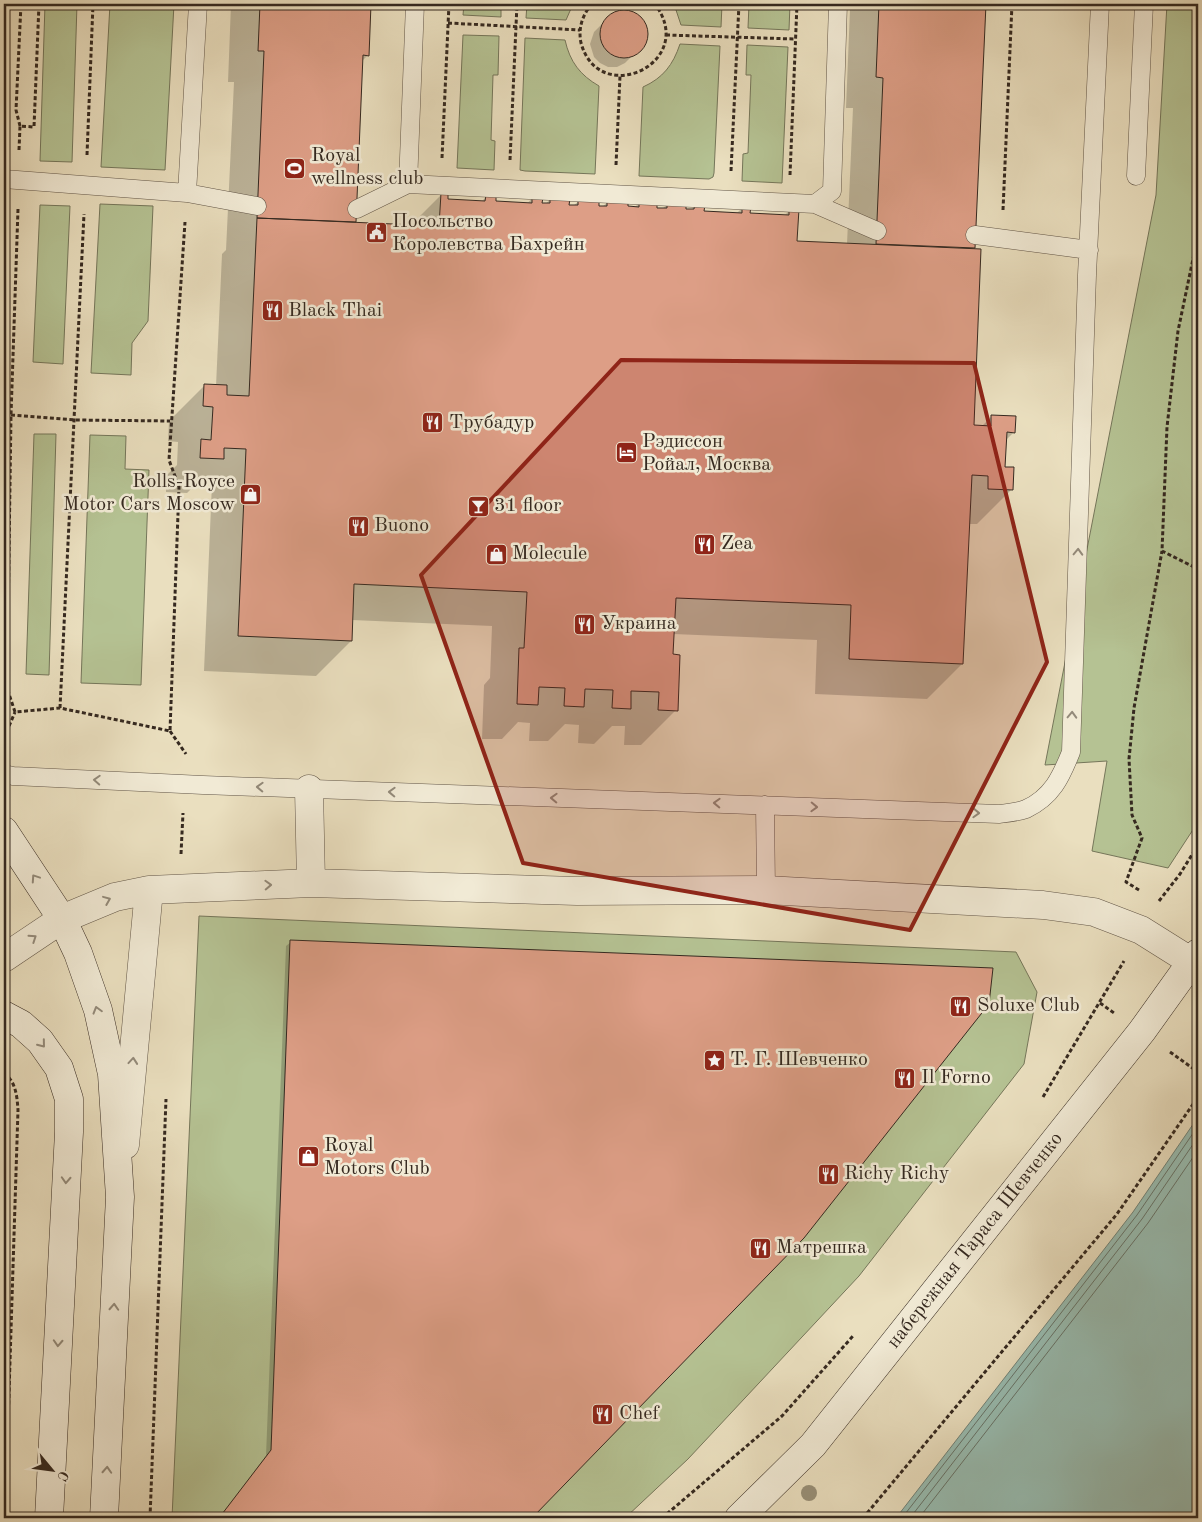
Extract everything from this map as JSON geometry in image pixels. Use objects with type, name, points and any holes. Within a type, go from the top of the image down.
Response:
[{"type":"street","points":[[308,789],[311,883]]},
{"type":"street","points":[[4,831],[62,919],[78,953],[98,1010],[112,1074],[120,1197]]},
{"type":"street","points":[[4,958],[62,919],[115,897],[149,890],[311,883],[578,891],[766,890],[1043,905],[1094,912],[1141,930],[1195,957]]},
{"type":"street","points":[[104,1518],[120,1197],[149,890]]},
{"type":"street","name":"набережная Тараса Шевченко","points":[[739,1518],[813,1445],[1097,1090],[1195,957]]},
{"type":"street","points":[[4,1015],[20,1024],[40,1041],[59,1068],[69,1099],[69,1132],[49,1518]]},
{"type":"lane","points":[[187,193],[198,4]]},
{"type":"lane","points":[[408,184],[415,4]]},
{"type":"lane","points":[[815,204],[832,190],[838,4]]},
{"type":"lane","points":[[4,774],[13,776],[308,789],[999,814],[1025,809],[1046,797],[1061,776],[1071,752],[1100,4]]},
{"type":"lane","points":[[1136,176],[1144,4]]},
{"type":"lane","points":[[11,179],[187,193],[257,206]]},
{"type":"lane","points":[[357,209],[408,184],[815,204],[877,230]]},
{"type":"lane","points":[[975,235],[1089,250]]},
{"type":"lane","points":[[765,805],[766,890]]},
{"type":"path","points":[[4,738],[14,712],[7,688],[11,415],[11,179],[20,126],[16,110],[20,4]]},
{"type":"path","points":[[20,126],[34,127],[38,4]]},
{"type":"path","points":[[60,708],[93,4]]},
{"type":"path","points":[[442,165],[449,4]]},
{"type":"path","points":[[510,168],[517,4]]},
{"type":"path","points":[[592,4],[584,14],[580,30],[582,47],[591,61],[604,72],[620,76],[637,73],[651,65],[662,52],[666,35],[664,19],[655,4]]},
{"type":"path","points":[[731,176],[738,4]]},
{"type":"path","points":[[789,180],[797,4]]},
{"type":"path","points":[[1001,239],[1012,4]]},
{"type":"path","points":[[448,23],[580,30]]},
{"type":"path","points":[[666,35],[796,39]]},
{"type":"path","points":[[616,172],[620,76]]},
{"type":"path","points":[[179,888],[186,753],[170,731],[179,486],[168,460],[187,193]]},
{"type":"path","points":[[1142,892],[1126,882],[1142,838],[1132,814],[1129,758],[1134,708],[1162,551],[1167,427],[1178,331],[1198,235]]},
{"type":"path","points":[[11,415],[75,420],[170,421]]},
{"type":"path","points":[[1162,551],[1198,569]]},
{"type":"path","points":[[14,712],[60,708],[170,731]]},
{"type":"path","points":[[1040,1102],[1158,902],[1180,874],[1198,845]]},
{"type":"path","points":[[1150,897],[1158,902]]},
{"type":"path","points":[[4,1073],[10,1078],[17,1093],[18,1110],[6,1518]]},
{"type":"path","points":[[150,1518],[167,1092]]},
{"type":"path","points":[[863,1518],[1117,1214],[1198,1097]]},
{"type":"path","points":[[662,1518],[782,1416],[859,1328]]},
{"type":"highlighted area","points":[[621,360],[974,363],[1047,662],[910,930],[523,863],[421,575]]},
{"type":"green space","points":[[45,4],[77,4],[72,162],[40,161]]},
{"type":"green space","points":[[110,4],[174,4],[165,170],[101,167]]},
{"type":"green space","points":[[464,4],[501,4],[501,17],[463,15]]},
{"type":"green space","points":[[527,4],[573,4],[566,20],[526,18]]},
{"type":"green space","points":[[674,4],[722,4],[721,27],[681,25]]},
{"type":"green space","points":[[749,4],[790,4],[789,30],[748,28]]},
{"type":"green space","points":[[1167,4],[1198,4],[1198,822],[1168,868],[1092,851],[1107,761],[1045,765],[1156,195]]},
{"type":"green space","points":[[463,35],[499,36],[498,75],[493,75],[491,140],[495,141],[494,170],[457,168]]},
{"type":"green space","points":[[525,38],[565,40],[570,55],[577,67],[586,77],[599,86],[595,174],[520,170]]},
{"type":"green space","points":[[680,44],[720,46],[713,177],[709,179],[639,176],[643,87],[662,75],[674,58]]},
{"type":"green space","points":[[747,45],[788,47],[782,183],[742,181],[743,154],[748,153],[751,75],[746,75]]},
{"type":"green space","points":[[100,204],[153,206],[148,321],[132,343],[131,375],[91,373]]},
{"type":"green space","points":[[40,205],[70,206],[63,364],[33,362]]},
{"type":"green space","points":[[34,434],[56,434],[49,675],[26,674]]},
{"type":"green space","points":[[90,435],[126,436],[125,469],[149,470],[141,685],[81,683]]},
{"type":"green space","points":[[199,916],[1016,952],[1037,992],[1024,1064],[859,1276],[688,1459],[625,1518],[172,1518]]},
{"type":"water","points":[[1198,1117],[1198,1518],[896,1518],[1133,1212]]},
{"type":"building","points":[[260,4],[371,4],[369,56],[363,55],[356,222],[257,218],[264,51],[258,51]]},
{"type":"building","points":[[879,4],[986,4],[975,248],[876,244],[883,78],[876,77]]},
{"type":"building","points":[[624,10],[633,12],[641,17],[646,25],[648,34],[646,43],[641,51],[633,56],[624,58],[615,56],[607,51],[602,43],[600,34],[602,25],[607,17],[615,12]]},
{"type":"building","name":"Рэдиссон Ройал, Москва","points":[[441,193],[448,194],[448,199],[485,201],[486,195],[496,196],[496,201],[532,203],[532,197],[543,198],[542,203],[550,203],[550,198],[570,199],[569,205],[578,205],[578,199],[599,200],[599,206],[607,206],[607,200],[628,202],[628,206],[639,207],[639,202],[657,203],[657,208],[667,208],[667,203],[686,204],[686,209],[694,209],[695,204],[705,205],[704,211],[742,213],[742,206],[751,207],[750,213],[789,215],[789,208],[799,209],[797,241],[981,249],[974,425],[991,426],[991,415],[1016,416],[1015,433],[1007,432],[1005,467],[1014,467],[1013,490],[988,489],[988,476],[972,475],[963,664],[849,659],[851,605],[676,598],[673,654],[680,655],[678,711],[658,710],[659,692],[631,691],[631,709],[612,708],[613,690],[585,689],[584,707],[564,706],[565,688],[539,687],[538,705],[517,704],[519,648],[524,648],[527,592],[354,584],[352,641],[238,636],[246,449],[224,448],[224,459],[200,458],[201,439],[211,440],[213,407],[203,406],[204,384],[227,385],[227,395],[249,396],[257,218],[439,226]]},
{"type":"building","points":[[290,940],[993,968],[989,1004],[804,1238],[532,1518],[219,1518],[271,1450]]},
{"type":"place","name":"Royal wellness club","points":[[295,168]]},
{"type":"place","name":"Посольство Королевства Бахрейн","points":[[376,233]]},
{"type":"place","name":"Black Thai","points":[[272,311]]},
{"type":"place","name":"Трубадур","points":[[433,423]]},
{"type":"place","name":"Рэдиссон Ройал, Москва","points":[[626,453]]},
{"type":"place","name":"Rolls-Royce Motor Cars Moscow","points":[[251,494]]},
{"type":"place","name":"31 floor","points":[[478,506]]},
{"type":"place","name":"Buono","points":[[358,526]]},
{"type":"place","name":"Zea","points":[[705,544]]},
{"type":"place","name":"Molecule","points":[[496,554]]},
{"type":"place","name":"Украина","points":[[585,624]]},
{"type":"place","name":"Soluxe Club","points":[[961,1006]]},
{"type":"place","name":"Т. Г. Шевченко","points":[[714,1060]]},
{"type":"place","name":"Il Forno","points":[[905,1078]]},
{"type":"place","name":"Royal Motors Club","points":[[308,1157]]},
{"type":"place","name":"Richy Richy","points":[[828,1174]]},
{"type":"place","name":"Матрешка","points":[[760,1248]]},
{"type":"place","name":"Chef","points":[[603,1414]]}]
